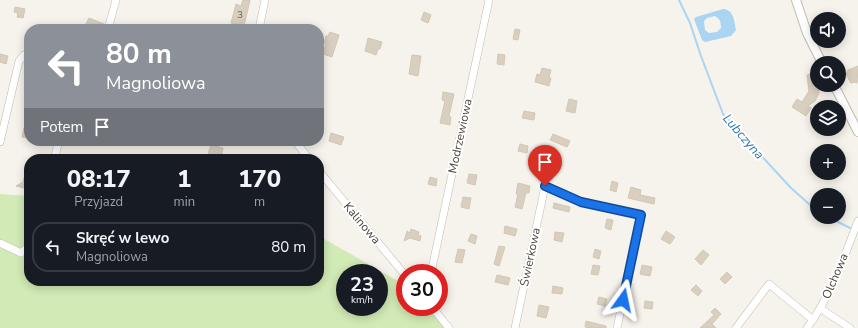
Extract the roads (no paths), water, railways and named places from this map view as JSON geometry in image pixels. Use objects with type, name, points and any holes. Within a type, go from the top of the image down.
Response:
[{"type":"street","points":[[109,24],[116,0]]},
{"type":"street","points":[[260,24],[265,0]]},
{"type":"street","name":"Modrzewiowa","points":[[433,264],[489,0]]},
{"type":"street","points":[[796,0],[807,32],[819,56]]},
{"type":"street","points":[[0,142],[20,61],[24,57]]},
{"type":"street","points":[[838,92],[858,132]]},
{"type":"street","points":[[299,146],[305,154]]},
{"type":"street","name":"Kalinowa","points":[[324,177],[396,264]]},
{"type":"street","name":"Świerkowa","points":[[515,328],[545,186],[581,202],[641,215],[617,328]]},
{"type":"street","name":"Olchowa","points":[[814,320],[821,309],[839,269],[858,221]]},
{"type":"street","points":[[0,243],[21,253],[24,250]]},
{"type":"street","points":[[736,328],[769,284],[814,320],[807,328]]},
{"type":"street","points":[[821,309],[850,328]]},
{"type":"street","points":[[439,316],[449,328]]},
{"type":"water","points":[[723,9],[727,10],[733,16],[736,30],[731,36],[705,42],[702,40],[694,19],[696,17]],"holes":[[[717,17],[720,21],[721,28],[717,32],[709,33],[705,30],[704,21],[707,18]]]},
{"type":"waterway","name":"Lubczyna","points":[[679,0],[690,23],[723,114],[791,188],[810,205]]},
{"type":"waterway","name":"Lubczyna","points":[[842,224],[850,228]]}]
